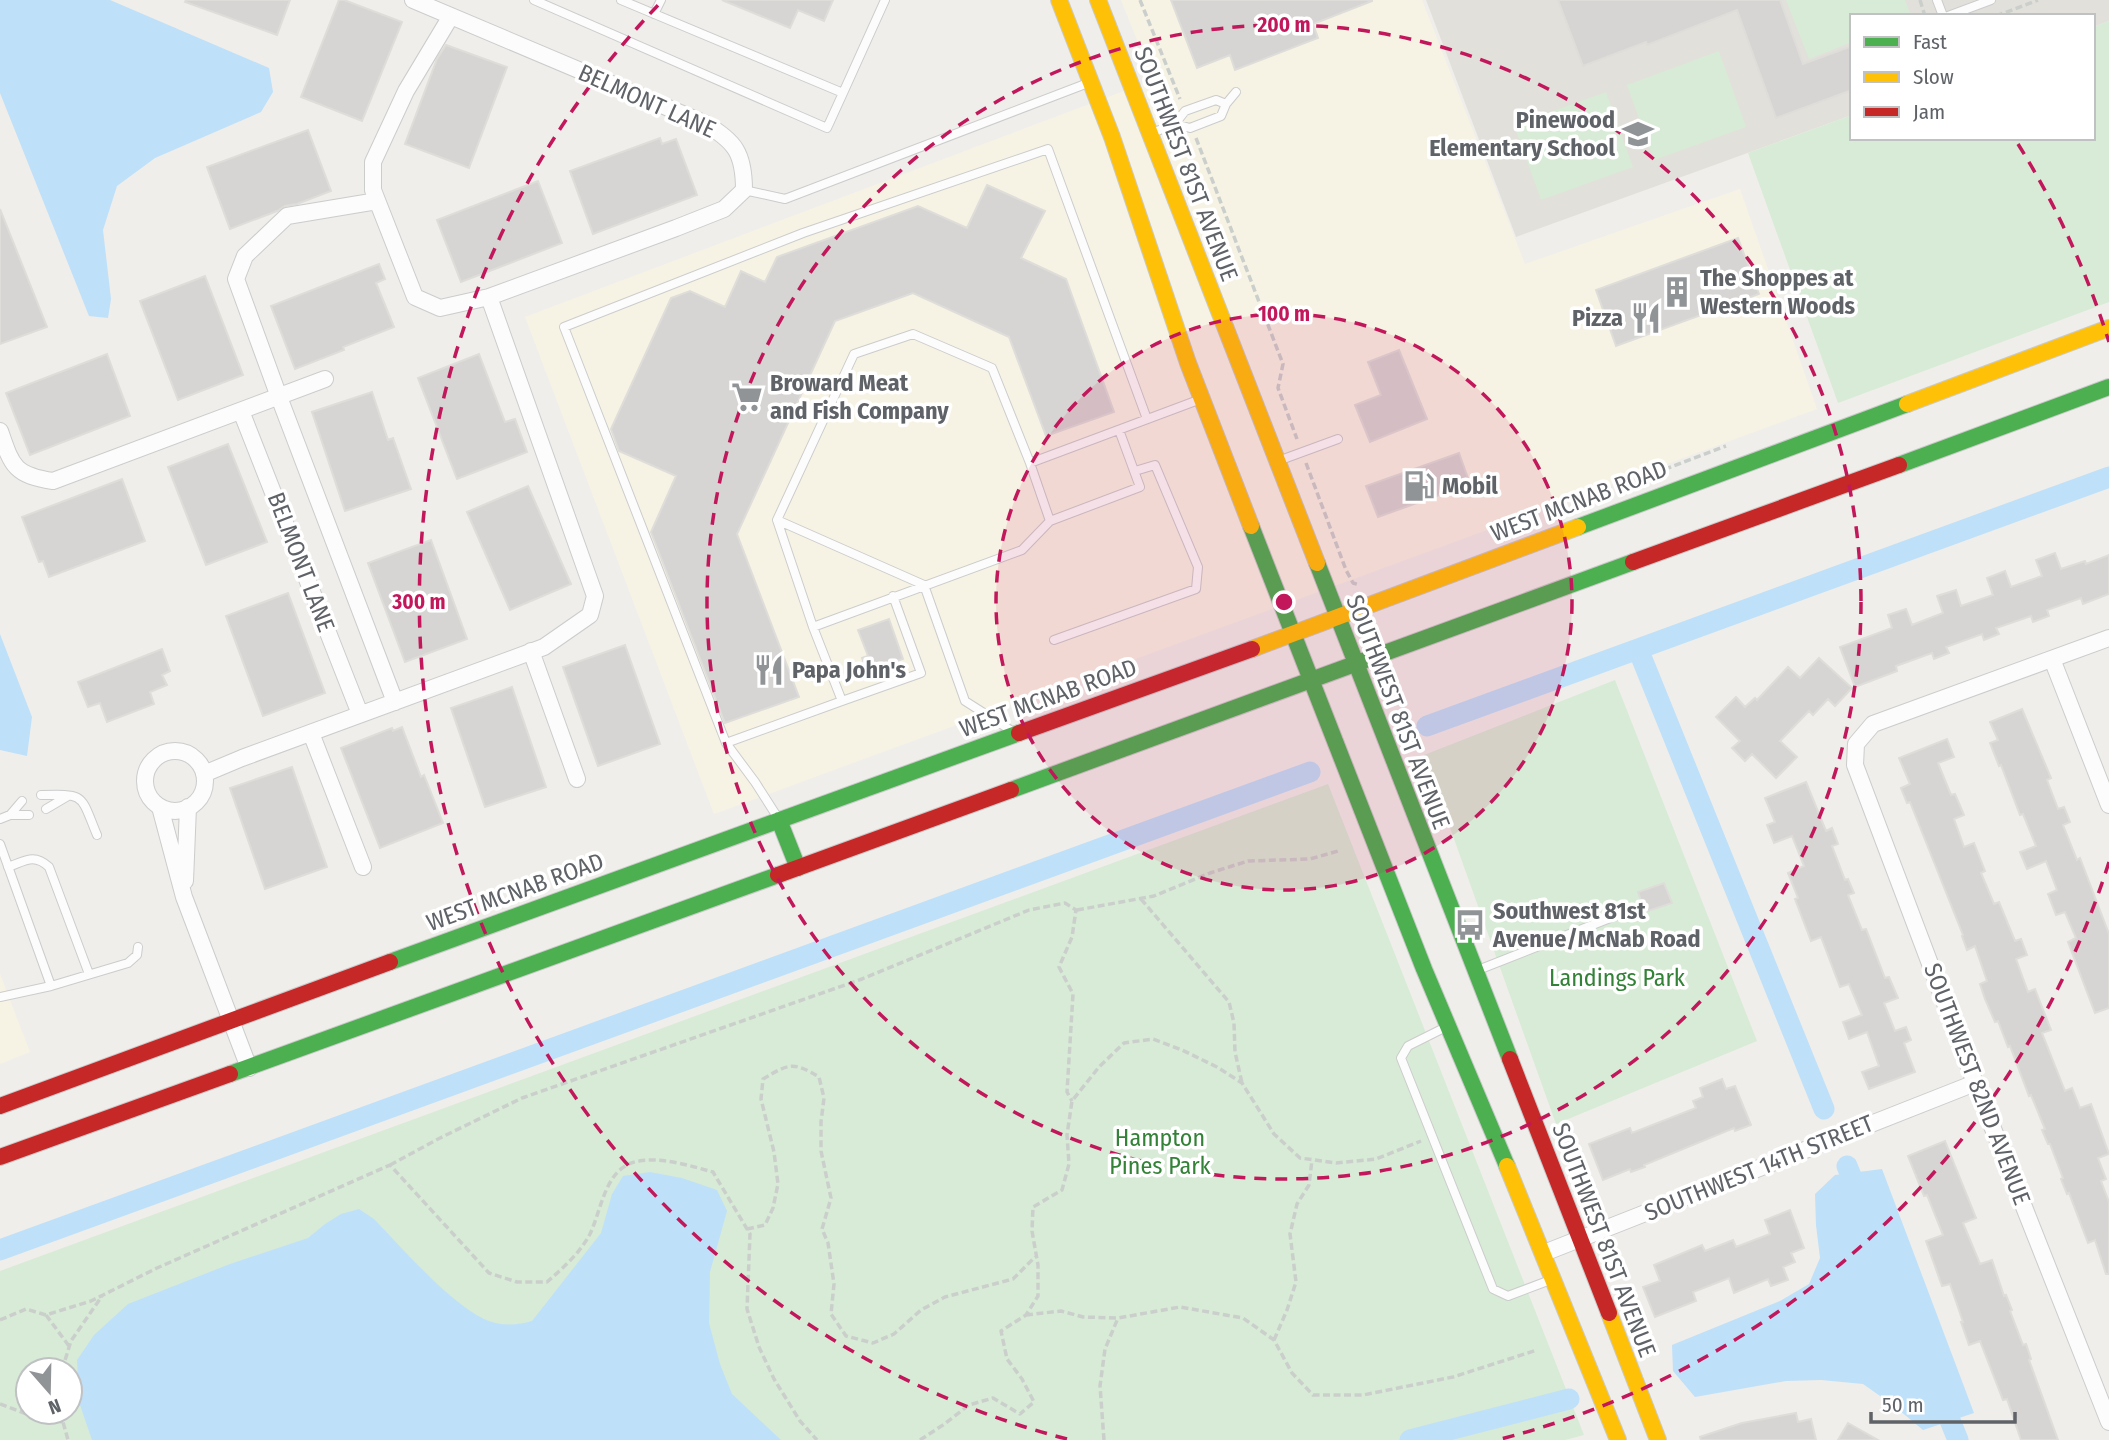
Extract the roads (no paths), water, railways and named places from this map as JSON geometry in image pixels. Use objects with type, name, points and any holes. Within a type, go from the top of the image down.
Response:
[{"type":"main road","points":[[1059,0],[1112,137],[1188,363],[1310,681],[1618,1440]]},
{"type":"main road","name":"SOUTHWEST 81ST AVENUE","points":[[1098,0],[1658,1440]]},
{"type":"main road","name":"WEST MCNAB ROAD","points":[[0,1106],[1292,634],[2109,328]]},
{"type":"main road","points":[[0,1157],[1355,665],[2109,387]]},
{"type":"main road","points":[[779,820],[798,868]]},
{"type":"street","name":"BELMONT LANE","points":[[413,0],[704,123],[726,136],[738,155],[744,168],[744,190]]},
{"type":"street","points":[[451,16],[405,91],[373,162],[373,190],[415,297],[440,308],[489,297],[724,209],[744,190]]},
{"type":"street","name":"BELMONT LANE","points":[[377,201],[288,216],[245,256],[236,279],[395,702]]},
{"type":"street","points":[[204,774],[544,647],[590,615],[595,596],[489,297]]},
{"type":"street","points":[[0,431],[9,456],[20,472],[33,478],[53,481],[325,379]]},
{"type":"street","name":"BELMONT LANE","points":[[241,411],[360,714]]},
{"type":"street","points":[[2109,638],[2052,659],[2109,805]]},
{"type":"street","points":[[531,652],[577,779]]},
{"type":"street","name":"SOUTHWEST 82ND AVENUE","points":[[2052,659],[1873,724],[1856,744],[1855,765],[1975,1083],[2102,1386],[2109,1422]]},
{"type":"street","points":[[311,733],[363,867]]},
{"type":"street","points":[[176,751],[194,758],[201,765],[204,774],[205,784],[197,802],[179,810],[160,807],[152,801],[147,792],[146,773],[150,764],[166,752],[176,751]]},
{"type":"street","points":[[160,807],[184,897],[249,1068]]},
{"type":"street","points":[[184,897],[188,807]]},
{"type":"street","name":"SOUTHWEST 14TH STREET","points":[[1544,1253],[1975,1083]]},
{"type":"lane","points":[[534,0],[827,128],[886,0]]},
{"type":"lane","points":[[621,0],[844,93]]},
{"type":"lane","points":[[654,14],[661,0]]},
{"type":"lane","points":[[1952,14],[1991,0]]},
{"type":"lane","points":[[744,190],[785,199],[1091,82]]},
{"type":"lane","points":[[1175,124],[1192,127],[1221,116],[1226,104],[1236,92]]},
{"type":"lane","points":[[1150,134],[1175,124],[1185,111],[1216,100],[1226,104]]},
{"type":"lane","points":[[779,820],[726,743],[564,327],[803,233],[1048,149],[1147,419]]},
{"type":"lane","points":[[842,701],[813,627],[777,520],[854,354],[914,334],[992,368],[1050,521]]},
{"type":"lane","points":[[1030,463],[1202,399]]},
{"type":"lane","points":[[813,627],[1022,550],[1050,521],[1140,486],[1119,430]]},
{"type":"lane","points":[[1277,461],[1338,439]]},
{"type":"lane","points":[[1054,640],[1196,589],[1198,567],[1155,465],[1135,471]]},
{"type":"lane","points":[[777,520],[924,585],[965,701],[1016,734]]},
{"type":"lane","points":[[726,743],[921,673],[893,596]]},
{"type":"lane","points":[[41,795],[70,794],[78,797],[83,802],[97,835]]},
{"type":"lane","points":[[46,809],[70,794]]},
{"type":"lane","points":[[10,815],[22,801]]},
{"type":"lane","points":[[0,819],[10,815],[29,815]]},
{"type":"lane","points":[[0,844],[51,986]]},
{"type":"lane","points":[[8,867],[34,858],[49,867],[89,974]]},
{"type":"lane","points":[[1475,971],[1629,911]]},
{"type":"lane","points":[[0,998],[51,986],[128,962],[137,956],[138,947]]},
{"type":"lane","points":[[1448,1026],[1408,1046],[1401,1058],[1493,1289],[1508,1296],[1554,1279]]},
{"type":"water","points":[[0,0],[110,0],[269,68],[273,92],[261,112],[155,158],[117,186],[103,230],[111,299],[108,318],[89,316],[0,93]]},
{"type":"water","points":[[0,634],[32,717],[27,756],[0,750]]},
{"type":"water","points":[[1882,1169],[1974,1413],[1923,1430],[1863,1384],[1821,1380],[1786,1381],[1695,1397],[1673,1371],[1672,1345],[1780,1301],[1809,1284],[1820,1258],[1815,1194],[1835,1175]]},
{"type":"water","points":[[650,1172],[682,1178],[717,1190],[727,1211],[710,1272],[709,1323],[720,1364],[732,1394],[781,1440],[92,1440],[84,1417],[84,1356],[80,1356],[94,1335],[128,1304],[230,1264],[308,1238],[341,1214],[359,1209],[374,1219],[426,1274],[470,1311],[496,1323],[526,1323],[532,1321],[601,1233],[612,1194],[623,1176]]},
{"type":"waterway","points":[[1427,726],[2109,477]]},
{"type":"waterway","points":[[1638,649],[1824,1109]]},
{"type":"waterway","points":[[0,1250],[1310,772]]},
{"type":"waterway","points":[[1847,1166],[1860,1198]]},
{"type":"waterway","points":[[1940,1396],[1958,1440]]},
{"type":"waterway","points":[[1410,1440],[1569,1399]]},
{"type":"place","name":"Pinewood Elementary School","points":[[1638,134]]},
{"type":"place","name":"The Shoppes at Western Woods","points":[[1677,292]]},
{"type":"place","name":"Pizza","points":[[1646,318]]},
{"type":"place","name":"Broward Meat and Fish Company","points":[[747,397]]},
{"type":"place","name":"Mobil","points":[[1419,486]]},
{"type":"place","name":"Papa John's","points":[[769,670]]},
{"type":"place","name":"Southwest 81st Avenue/McNab Road","points":[[1470,925]]},
{"type":"park label","name":"Landings Park","points":[[1617,978]]},
{"type":"park label","name":"Hampton Pines Park","points":[[1160,1152]]}]
